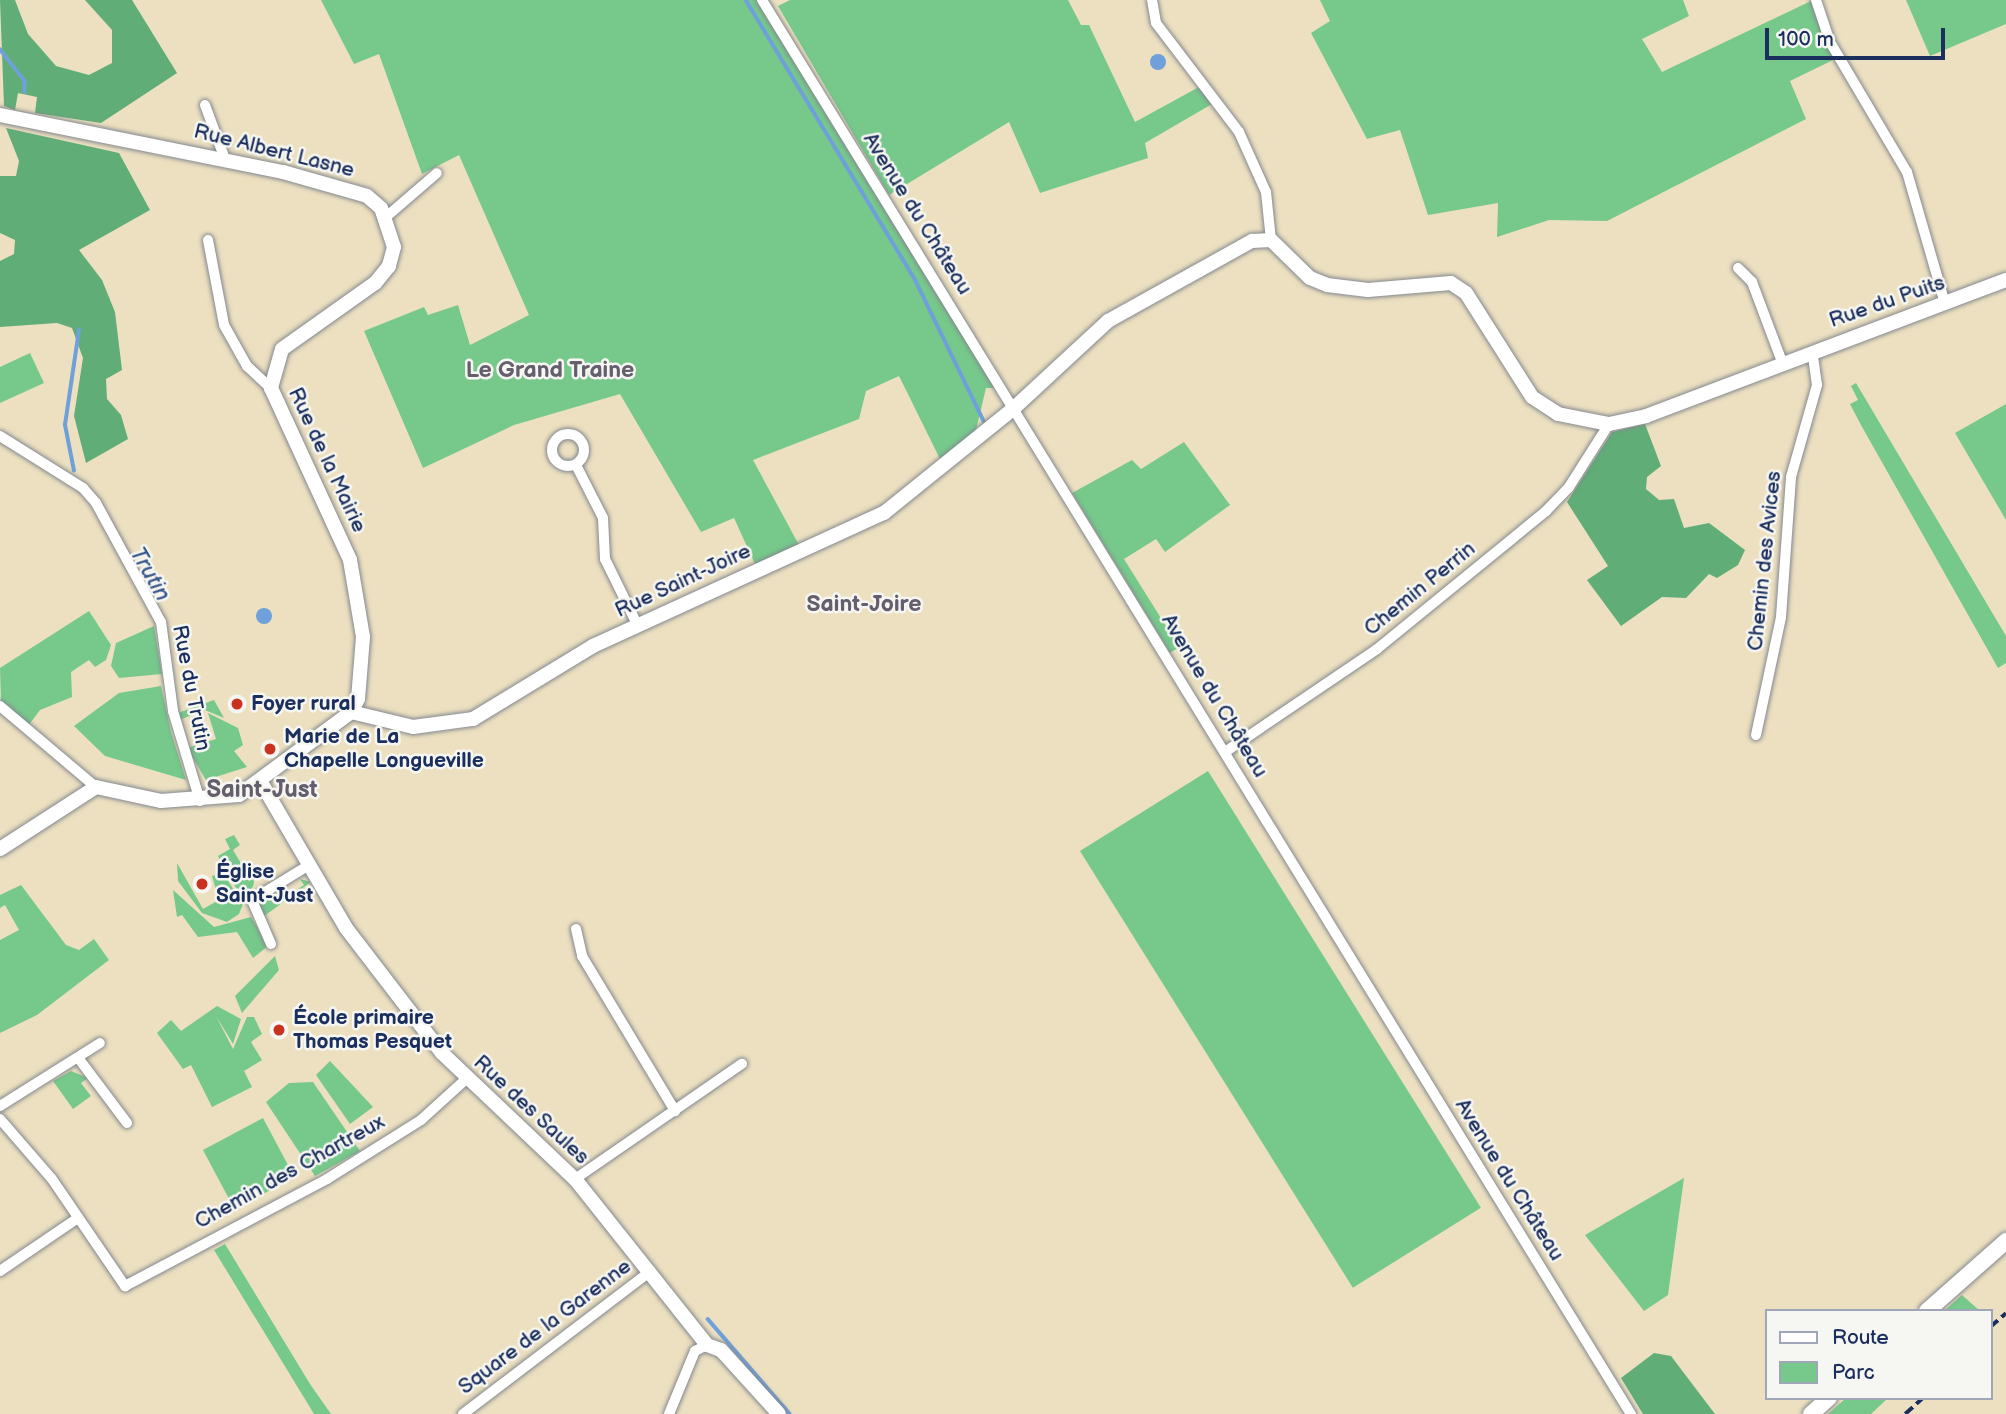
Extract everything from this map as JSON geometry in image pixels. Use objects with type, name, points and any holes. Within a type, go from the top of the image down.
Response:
[{"type":"main road","points":[[1929,1309],[2006,1241]]},
{"type":"main road","points":[[1811,1414],[1827,1400]]},
{"type":"street","name":"Avenue du Château","points":[[762,0],[1631,1414]]},
{"type":"street","points":[[1152,0],[1156,23],[1239,132],[1266,192],[1271,240],[1303,272],[1327,285],[1368,290],[1451,283],[1466,293],[1532,397],[1558,414],[1609,424]]},
{"type":"street","points":[[1816,0],[1830,43],[1907,172],[1945,304]]},
{"type":"street","points":[[205,105],[225,159]]},
{"type":"street","name":"Rue Albert Lasne","points":[[0,115],[225,159],[367,196],[386,217]]},
{"type":"street","points":[[271,388],[282,349],[375,283],[389,265],[394,247],[386,217],[437,173]]},
{"type":"street","name":"Rue de la Mairie","points":[[208,240],[224,326],[247,366],[271,388],[350,560],[363,637],[358,699],[351,712]]},
{"type":"street","name":"Rue Saint-Joire","points":[[351,712],[413,727],[473,719],[637,625],[884,513],[1014,408],[1076,346],[1166,284],[1252,241],[1271,240]]},
{"type":"street","points":[[1738,268],[1752,282],[1782,362]]},
{"type":"street","name":"Rue du Puits","points":[[1609,424],[1646,416],[1782,362],[2006,280]]},
{"type":"street","name":"Chemin des Avices","points":[[1756,735],[1781,617],[1791,477],[1817,385],[1812,351]]},
{"type":"street","name":"Chemin Perrin","points":[[1225,752],[1377,649],[1546,511],[1569,487],[1609,424]]},
{"type":"street","name":"Rue du Trutin","points":[[0,436],[83,488],[96,503],[161,622],[173,711],[200,801]]},
{"type":"street","points":[[576,464],[603,518],[605,559],[637,625]]},
{"type":"street","points":[[0,706],[96,787],[153,801],[200,801],[262,785],[323,728],[351,712]]},
{"type":"street","name":"Rue des Saules","points":[[262,785],[374,967],[466,1079],[575,1179],[651,1271],[707,1345],[721,1350],[779,1414]]},
{"type":"street","points":[[0,849],[96,787]]},
{"type":"street","points":[[271,944],[252,900],[309,864]]},
{"type":"street","points":[[576,929],[582,956],[675,1111]]},
{"type":"street","points":[[0,1106],[79,1059],[100,1043]]},
{"type":"street","points":[[79,1059],[127,1123]]},
{"type":"street","points":[[575,1179],[742,1064]]},
{"type":"street","name":"Chemin des Chartreux","points":[[78,1218],[125,1286],[327,1179],[421,1120],[466,1079]]},
{"type":"street","points":[[0,1119],[78,1218],[0,1271]]},
{"type":"street","name":"Square de la Garenne","points":[[463,1414],[651,1271]]},
{"type":"street","points":[[669,1414],[695,1351],[707,1345]]},
{"type":"green space","points":[[0,0],[15,0],[28,34],[56,66],[89,75],[112,63],[112,30],[85,0],[132,0],[177,73],[101,123],[35,113],[37,97],[18,93],[15,110],[4,106]]},
{"type":"green space","points":[[321,0],[757,0],[995,388],[986,388],[976,430],[941,461],[899,376],[866,391],[859,419],[753,460],[799,545],[755,564],[734,518],[701,532],[620,394],[514,425],[423,468],[364,331],[424,307],[428,315],[458,305],[470,345],[529,315],[459,155],[422,174],[379,54],[354,64]]},
{"type":"green space","points":[[790,0],[1068,0],[1081,25],[1089,25],[1135,122],[1199,87],[1212,104],[1145,143],[1148,158],[1040,193],[1009,122],[889,195],[778,6]]},
{"type":"green space","points":[[1320,0],[1683,0],[1689,16],[1642,39],[1662,72],[1813,0],[1835,59],[1790,81],[1806,119],[1607,221],[1549,220],[1497,237],[1498,203],[1428,215],[1400,130],[1367,139],[1311,33],[1330,21]]},
{"type":"green space","points":[[1906,0],[2006,0],[2006,24],[1930,56]]},
{"type":"green space","points":[[6,128],[119,153],[150,210],[79,250],[102,280],[115,312],[122,370],[106,379],[107,399],[121,415],[128,439],[86,463],[74,416],[83,358],[72,328],[57,323],[0,327],[0,261],[14,254],[15,240],[0,233],[0,176],[16,176],[19,161]]},
{"type":"green space","points":[[30,353],[44,383],[0,403],[0,367]]},
{"type":"green space","points":[[1856,383],[2006,636],[2006,663],[1998,668],[1850,404],[1858,400],[1851,386]]},
{"type":"green space","points":[[2006,404],[2006,520],[1955,433]]},
{"type":"green space","points":[[1645,424],[1661,466],[1647,477],[1646,489],[1659,500],[1674,499],[1684,528],[1709,523],[1745,550],[1738,565],[1717,578],[1709,574],[1686,598],[1662,597],[1621,626],[1587,580],[1608,566],[1567,502],[1612,432]]},
{"type":"green space","points":[[1184,442],[1230,505],[1165,552],[1156,539],[1124,559],[1179,647],[1170,653],[1072,493],[1132,460],[1141,469]]},
{"type":"green space","points":[[89,611],[111,645],[106,660],[95,667],[89,660],[71,672],[72,697],[40,710],[28,726],[1,701],[0,668]]},
{"type":"green space","points":[[154,626],[162,674],[119,678],[111,666],[116,643]]},
{"type":"green space","points":[[161,686],[171,732],[186,780],[105,756],[74,726],[119,693]]},
{"type":"green space","points":[[214,700],[224,718],[205,710],[179,720],[178,713]]},
{"type":"green space","points":[[208,713],[238,728],[243,745],[234,751],[247,767],[206,780],[187,748],[216,739]]},
{"type":"green space","points":[[1208,771],[1481,1208],[1353,1288],[1080,851]]},
{"type":"green space","points":[[234,835],[240,845],[233,850],[242,865],[230,876],[218,856],[230,849],[225,839]]},
{"type":"green space","points":[[177,863],[203,909],[219,900],[212,876],[223,873],[243,904],[239,914],[227,922],[202,913],[178,881]]},
{"type":"green space","points":[[244,872],[251,875],[254,882],[251,889],[244,892],[237,889],[234,882],[237,875]]},
{"type":"green space","points":[[300,879],[311,882],[260,919],[257,901],[276,895],[280,901],[304,885]]},
{"type":"green space","points":[[21,885],[66,945],[79,950],[94,939],[109,960],[37,1015],[0,1033],[0,940],[19,930],[5,905],[0,908],[0,895]]},
{"type":"green space","points":[[173,890],[214,927],[251,917],[268,946],[253,958],[237,932],[198,937],[182,915],[177,917]]},
{"type":"green space","points":[[275,956],[279,970],[242,1013],[235,996]]},
{"type":"green space","points":[[217,1006],[241,1019],[233,1044],[216,1016],[233,1049],[247,1017],[254,1017],[262,1034],[251,1042],[262,1060],[244,1071],[252,1087],[212,1107],[191,1065],[183,1069],[157,1033],[171,1020],[181,1031]]},
{"type":"green space","points":[[330,1061],[373,1107],[350,1124],[316,1075]]},
{"type":"green space","points":[[71,1071],[88,1078],[81,1083],[91,1096],[73,1109],[53,1081]]},
{"type":"green space","points":[[313,1082],[360,1151],[315,1176],[266,1102],[289,1083]]},
{"type":"green space","points":[[263,1118],[294,1177],[234,1209],[203,1150]]},
{"type":"green space","points":[[1684,1178],[1668,1295],[1644,1311],[1585,1235]]},
{"type":"green space","points":[[225,1244],[331,1414],[314,1414],[214,1250]]},
{"type":"green space","points":[[1962,1295],[1978,1309],[1946,1309]]},
{"type":"green space","points":[[1654,1353],[1671,1356],[1715,1414],[1643,1414],[1621,1378]]},
{"type":"green space","points":[[1844,1400],[1886,1400],[1871,1414],[1828,1414]]},
{"type":"water","points":[[1158,54],[1164,56],[1164,68],[1158,70],[1152,68],[1150,62],[1152,56]]},
{"type":"water","points":[[261,608],[267,608],[272,616],[270,622],[261,624],[256,619],[256,613]]},
{"type":"waterway","points":[[746,0],[914,277],[984,421]]},
{"type":"waterway","points":[[0,49],[25,81],[25,92]]},
{"type":"waterway","name":"Trutin","points":[[74,471],[65,425],[79,330]]},
{"type":"waterway","points":[[708,1319],[790,1414]]},
{"type":"railway","points":[[1992,1325],[2006,1313]]},
{"type":"railway","points":[[1905,1414],[1921,1400]]},
{"type":"place","name":"Foyer rural","points":[[237,704]]},
{"type":"place","name":"Marie de La Chapelle Longueville","points":[[270,749]]},
{"type":"place","name":"Église Saint-Just","points":[[202,884]]},
{"type":"place","name":"École primaire Thomas Pesquet","points":[[279,1030]]},
{"type":"district","name":"Le Grand Traine","points":[[550,370]]},
{"type":"district","name":"Saint-Joire","points":[[864,604]]},
{"type":"district","name":"Saint-Just","points":[[262,790]]}]
